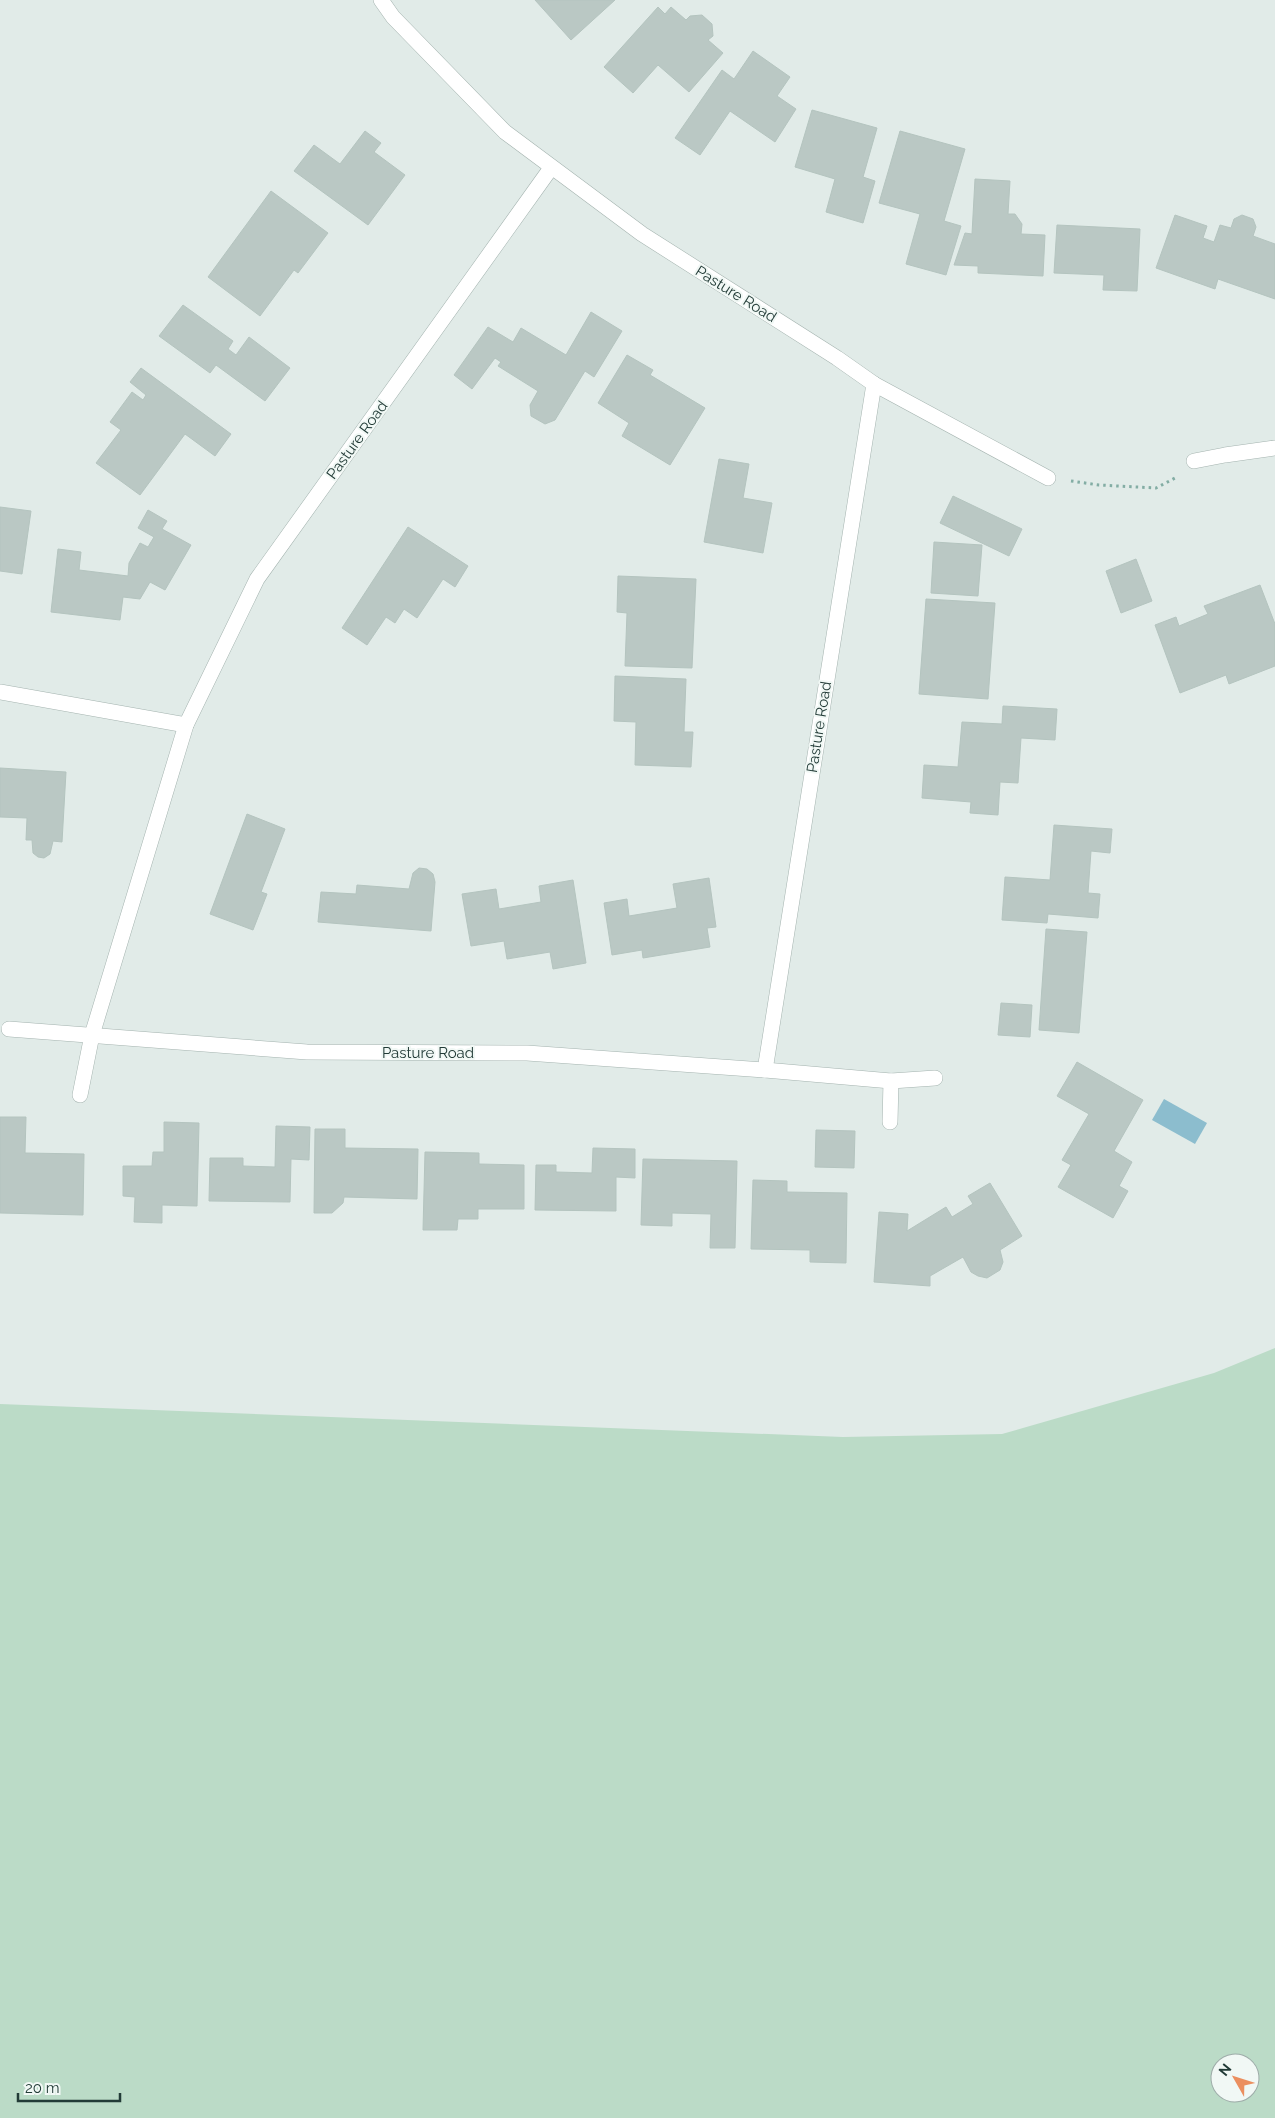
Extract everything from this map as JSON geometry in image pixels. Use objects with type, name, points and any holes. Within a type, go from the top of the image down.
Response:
[{"type":"street","name":"Pasture Road","points":[[381,0],[393,17],[456,84],[505,132],[642,234],[837,358],[874,384],[1048,478]]},
{"type":"street","name":"Pasture Road","points":[[80,1095],[92,1034],[186,725],[257,579],[551,168]]},
{"type":"street","name":"Pasture Road","points":[[765,1070],[874,384]]},
{"type":"street","points":[[1194,461],[1226,454],[1275,448]]},
{"type":"street","points":[[0,692],[186,725]]},
{"type":"street","name":"Pasture Road","points":[[9,1029],[307,1052],[527,1054],[765,1070],[890,1081],[935,1078]]},
{"type":"street","points":[[890,1081],[890,1122]]},
{"type":"path","points":[[1048,478],[1099,485],[1156,488],[1181,475],[1194,461]]},
{"type":"green space","points":[[1275,1348],[1275,2118],[0,2118],[0,1404],[843,1437],[1002,1434],[1214,1373]]},
{"type":"water","points":[[1164,1099],[1207,1123],[1195,1144],[1152,1120]]},
{"type":"building","points":[[535,0],[615,0],[571,40]]},
{"type":"building","points":[[658,7],[665,14],[671,7],[686,20],[690,16],[702,15],[712,24],[713,36],[708,40],[723,53],[689,92],[658,65],[633,93],[604,67]]},
{"type":"building","points":[[753,51],[790,77],[777,96],[796,109],[775,142],[730,111],[700,155],[675,138],[722,70],[734,79]]},
{"type":"building","points":[[812,110],[877,128],[863,177],[875,181],[863,223],[826,212],[835,179],[795,167]]},
{"type":"building","points":[[365,131],[381,143],[374,152],[405,175],[368,225],[294,171],[314,145],[340,164]]},
{"type":"building","points":[[900,131],[965,149],[944,221],[961,226],[946,275],[906,264],[920,214],[879,203]]},
{"type":"building","points":[[975,179],[1010,181],[1008,214],[1015,214],[1022,224],[1021,234],[1045,235],[1043,276],[978,273],[978,266],[954,265],[965,233],[972,234]]},
{"type":"building","points":[[271,191],[328,233],[298,273],[294,270],[260,316],[208,277]]},
{"type":"building","points":[[1175,215],[1207,226],[1203,238],[1214,242],[1220,225],[1231,228],[1234,219],[1242,215],[1253,219],[1256,227],[1253,236],[1275,244],[1275,299],[1218,279],[1215,289],[1156,268]]},
{"type":"building","points":[[1057,225],[1140,229],[1137,291],[1103,290],[1104,275],[1054,273]]},
{"type":"building","points":[[183,305],[233,341],[228,349],[236,355],[249,337],[290,368],[265,401],[216,365],[210,373],[159,336]]},
{"type":"building","points":[[591,312],[622,331],[594,377],[585,371],[555,420],[545,424],[531,416],[530,405],[538,391],[498,366],[501,362],[495,358],[472,389],[454,375],[488,327],[513,342],[521,328],[566,355]]},
{"type":"building","points":[[627,355],[653,370],[650,375],[705,408],[670,465],[622,436],[629,423],[598,403]]},
{"type":"building","points":[[141,368],[231,434],[215,456],[185,434],[140,495],[96,463],[121,430],[110,422],[132,392],[143,400],[146,395],[130,382]]},
{"type":"building","points":[[719,459],[749,464],[743,498],[772,503],[763,553],[704,542]]},
{"type":"building","points":[[953,496],[1022,529],[1009,556],[940,523]]},
{"type":"building","points":[[0,507],[31,511],[22,574],[0,571]]},
{"type":"building","points":[[148,510],[167,521],[162,529],[191,545],[165,590],[150,582],[140,599],[123,597],[120,620],[51,612],[58,549],[81,552],[79,570],[128,576],[129,563],[140,543],[148,547],[154,537],[138,528]]},
{"type":"building","points":[[408,527],[468,566],[455,587],[443,579],[417,618],[404,609],[395,623],[386,617],[367,645],[342,628]]},
{"type":"building","points":[[934,542],[982,545],[978,596],[931,593]]},
{"type":"building","points":[[1136,559],[1152,601],[1121,613],[1106,571]]},
{"type":"building","points":[[618,576],[696,579],[692,668],[625,666],[627,613],[617,612]]},
{"type":"building","points":[[1260,585],[1275,624],[1275,666],[1229,684],[1226,675],[1180,693],[1155,625],[1176,617],[1179,626],[1208,614],[1204,606]]},
{"type":"building","points":[[926,599],[995,603],[988,699],[919,694]]},
{"type":"building","points":[[615,676],[686,679],[684,732],[693,732],[691,767],[635,765],[636,722],[614,721]]},
{"type":"building","points":[[1003,706],[1057,709],[1055,740],[1021,738],[1018,783],[1000,782],[998,815],[970,813],[971,802],[922,798],[924,765],[958,767],[962,722],[1002,724]]},
{"type":"building","points":[[0,768],[66,772],[62,842],[53,841],[50,854],[44,858],[38,857],[33,853],[32,840],[26,840],[27,818],[0,817]]},
{"type":"building","points":[[247,814],[285,829],[261,892],[267,894],[253,930],[210,914]]},
{"type":"building","points":[[1054,825],[1112,829],[1110,853],[1091,851],[1088,893],[1100,894],[1098,918],[1048,914],[1047,923],[1002,920],[1005,877],[1050,880]]},
{"type":"building","points":[[419,868],[427,869],[433,874],[435,882],[431,931],[318,922],[321,892],[356,894],[357,885],[409,889],[413,873]]},
{"type":"building","points":[[709,878],[716,927],[707,928],[710,947],[643,958],[642,950],[612,955],[604,903],[627,899],[629,916],[677,908],[673,884]]},
{"type":"building","points":[[573,880],[586,963],[553,969],[550,952],[507,959],[504,941],[471,946],[462,894],[496,889],[499,909],[541,902],[539,886]]},
{"type":"building","points":[[1046,929],[1087,932],[1079,1033],[1039,1030]]},
{"type":"building","points":[[1001,1003],[1032,1005],[1030,1037],[998,1035]]},
{"type":"building","points":[[1077,1062],[1143,1100],[1114,1151],[1132,1162],[1119,1186],[1128,1191],[1113,1218],[1058,1187],[1071,1165],[1062,1160],[1089,1114],[1057,1096]]},
{"type":"building","points":[[0,1117],[26,1117],[25,1153],[84,1154],[83,1215],[0,1213]]},
{"type":"building","points":[[164,1122],[199,1123],[197,1206],[162,1205],[162,1223],[134,1222],[135,1197],[123,1196],[123,1166],[152,1166],[153,1152],[164,1152]]},
{"type":"building","points":[[276,1126],[310,1127],[309,1160],[291,1159],[290,1202],[209,1201],[210,1158],[243,1158],[243,1166],[275,1167]]},
{"type":"building","points":[[315,1129],[345,1129],[345,1148],[418,1149],[417,1199],[344,1197],[343,1203],[332,1213],[314,1213]]},
{"type":"building","points":[[816,1130],[855,1131],[854,1168],[815,1167]]},
{"type":"building","points":[[593,1148],[635,1149],[635,1178],[616,1177],[616,1211],[535,1210],[536,1165],[556,1165],[556,1172],[592,1173]]},
{"type":"building","points":[[425,1152],[479,1153],[479,1164],[524,1165],[524,1209],[478,1209],[478,1219],[458,1219],[457,1230],[423,1230]]},
{"type":"building","points":[[643,1159],[737,1161],[735,1248],[710,1248],[711,1214],[672,1213],[672,1226],[641,1225]]},
{"type":"building","points":[[753,1180],[787,1181],[787,1192],[847,1193],[846,1263],[810,1262],[810,1250],[751,1249]]},
{"type":"building","points":[[990,1183],[1022,1236],[1000,1250],[1003,1262],[1000,1270],[987,1278],[978,1276],[971,1272],[963,1257],[930,1276],[930,1286],[874,1282],[879,1212],[908,1214],[907,1231],[946,1207],[952,1217],[973,1204],[968,1196]]}]
